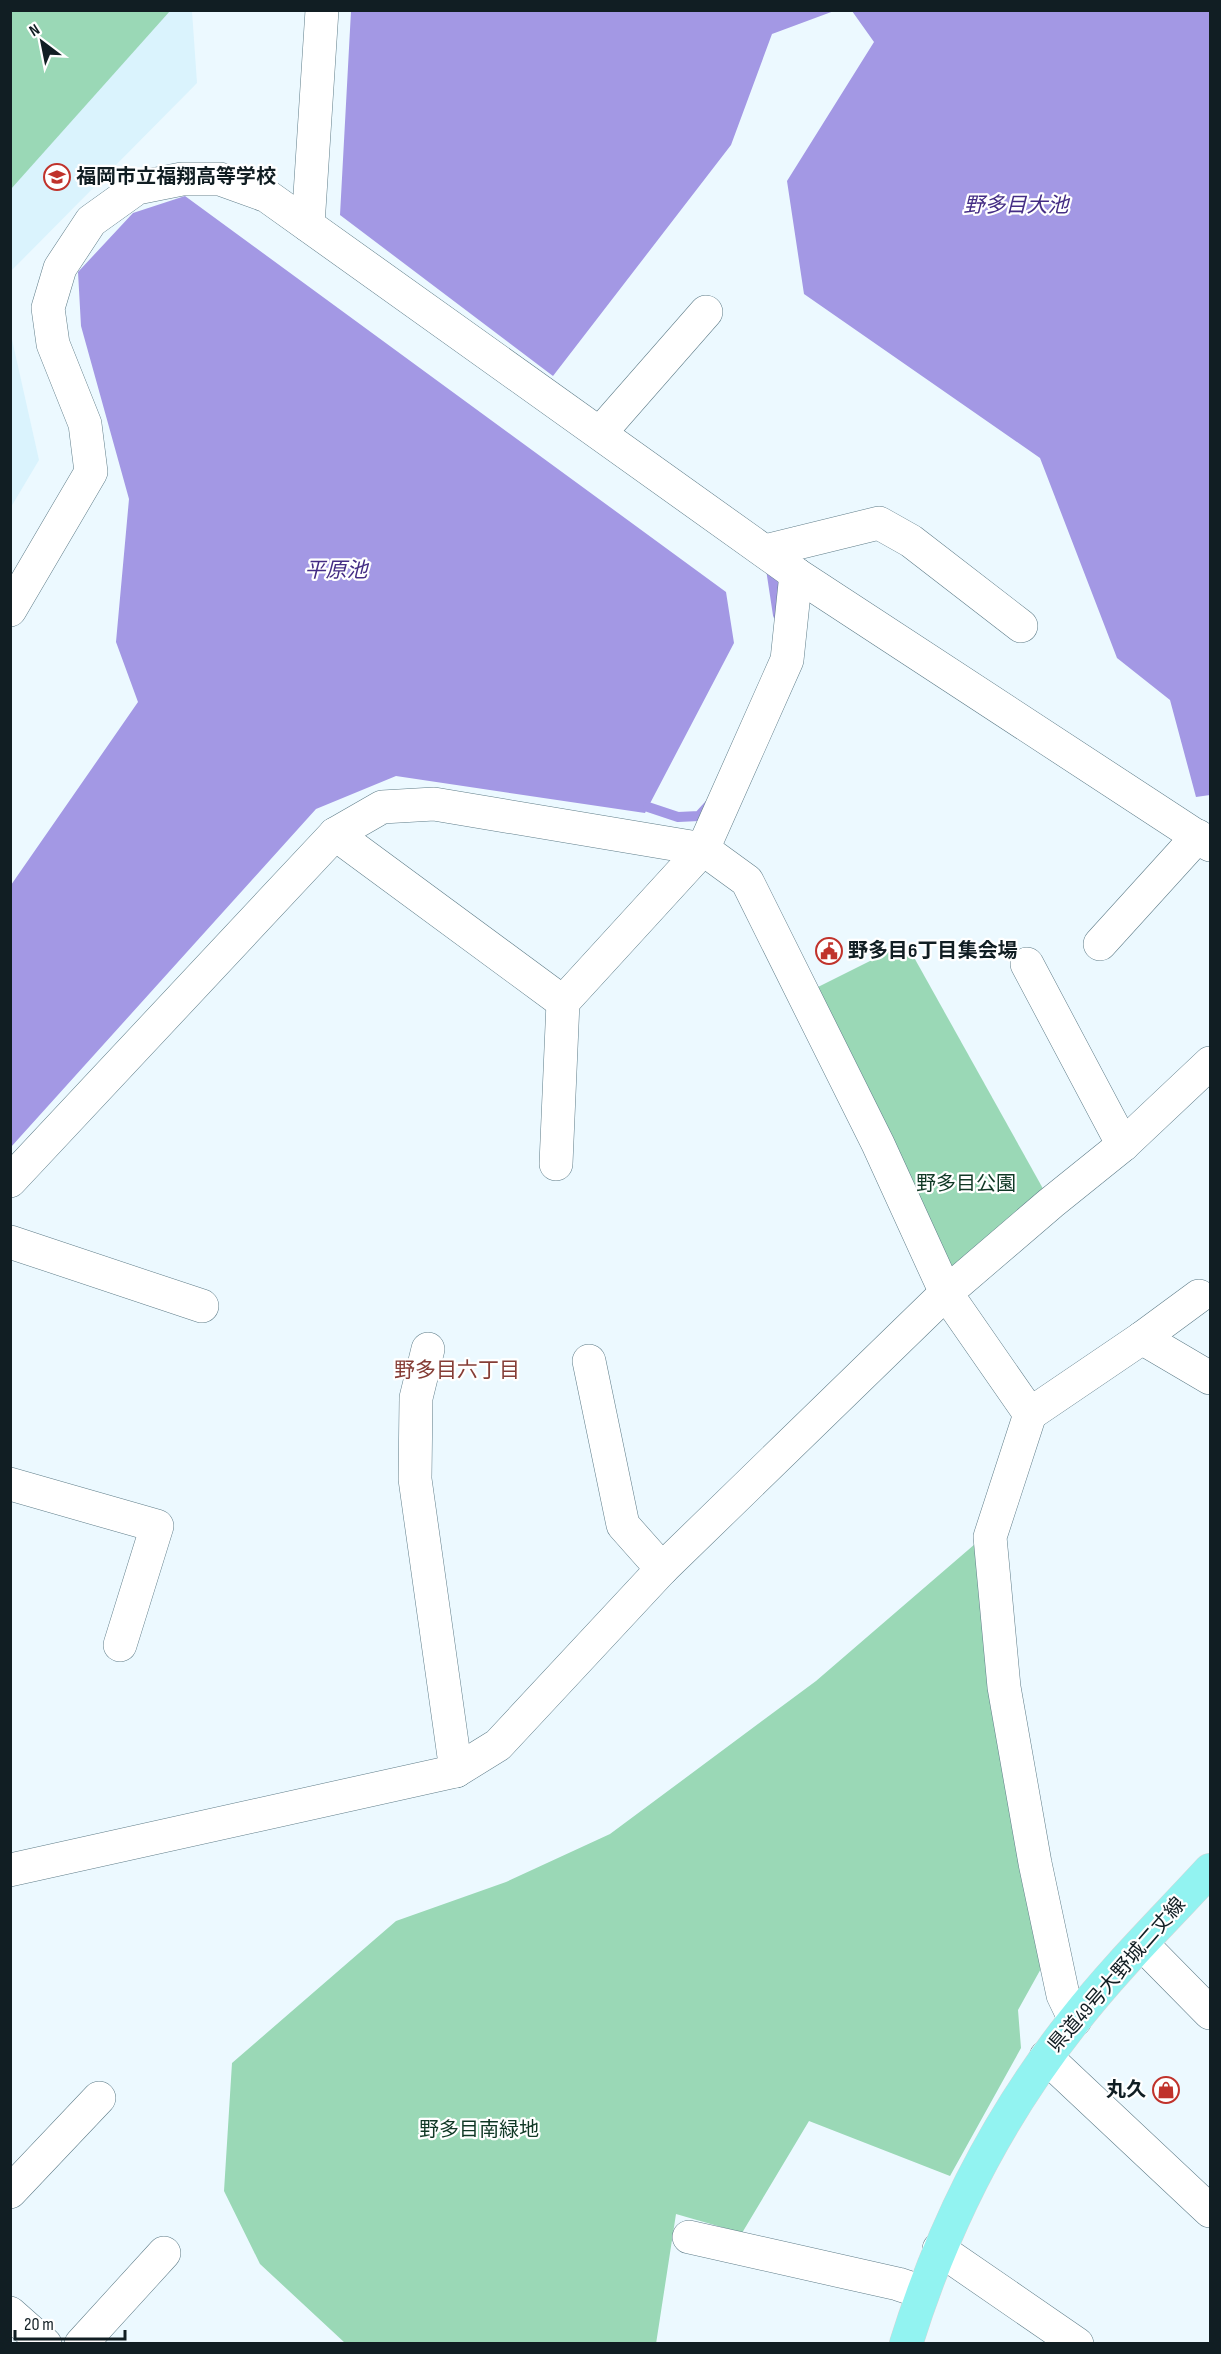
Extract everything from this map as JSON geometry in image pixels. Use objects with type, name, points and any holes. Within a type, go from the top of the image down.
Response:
[{"type":"main road","name":"県道49号大野城二丈線","points":[[906,2343],[939,2249],[987,2151],[1046,2057],[1074,2020],[1210,1869]]},
{"type":"street","points":[[308,225],[322,10]]},
{"type":"street","points":[[10,610],[91,472],[85,424],[53,344],[48,308],[60,268],[92,221],[137,188],[182,178],[220,179],[267,196],[796,574],[1204,840],[1100,944]]},
{"type":"street","points":[[600,433],[706,312]]},
{"type":"street","points":[[765,551],[879,523],[911,542],[1021,626]]},
{"type":"street","points":[[556,1164],[563,1002],[703,849],[787,660],[796,574]]},
{"type":"street","points":[[10,1181],[335,834],[382,807],[434,804],[703,849],[747,881],[878,1144],[946,1293],[1030,1414]]},
{"type":"street","points":[[335,834],[563,1002]]},
{"type":"street","points":[[1027,964],[1123,1145]]},
{"type":"street","points":[[10,1870],[456,1771],[498,1745],[662,1569],[946,1293],[1123,1145],[1210,1063]]},
{"type":"street","points":[[10,1242],[202,1306]]},
{"type":"street","points":[[1074,2020],[1063,1995],[1035,1863],[1004,1687],[990,1537],[1030,1414],[1142,1338],[1199,1296]]},
{"type":"street","points":[[1142,1338],[1210,1378]]},
{"type":"street","points":[[428,1348],[416,1398],[415,1479],[456,1771]]},
{"type":"street","points":[[589,1361],[623,1525],[662,1569]]},
{"type":"street","points":[[10,1484],[157,1526],[120,1645]]},
{"type":"street","points":[[1142,1944],[1210,2013]]},
{"type":"street","points":[[1046,2057],[1210,2211]]},
{"type":"street","points":[[10,2192],[99,2098]]},
{"type":"street","points":[[689,2236],[898,2284],[922,2292]]},
{"type":"street","points":[[939,2249],[1077,2343]]},
{"type":"street","points":[[81,2343],[164,2253]]},
{"type":"street","points":[[10,2313],[45,2343]]},
{"type":"shaded area","name":"福岡市立福翔高等学校","points":[[11,11],[192,11],[197,83],[11,271]]},
{"type":"shaded area","points":[[11,335],[39,460],[10,507]]},
{"type":"green space","points":[[10,11],[170,11],[11,189]]},
{"type":"green space","name":"野多目公園","points":[[906,943],[1051,1203],[946,1293],[804,994]]},
{"type":"green space","name":"野多目南緑地","points":[[975,1544],[1043,1965],[1018,2010],[1021,2048],[950,2176],[809,2121],[742,2233],[676,2214],[656,2344],[345,2343],[260,2264],[224,2191],[232,2063],[396,1921],[506,1882],[610,1834],[816,1681]]},
{"type":"water","points":[[351,10],[834,11],[772,34],[731,145],[553,376],[340,215]]},
{"type":"water","name":"野多目大池","points":[[852,11],[1210,11],[1210,795],[1196,797],[1170,700],[1117,658],[1040,458],[804,294],[787,181],[874,42]]},
{"type":"water","name":"平原池","points":[[185,196],[726,592],[734,643],[645,813],[396,776],[316,809],[11,1147],[11,885],[138,702],[116,642],[129,499],[81,326],[78,272],[133,213]]},
{"type":"waterway","points":[[771,569],[778,615]]},
{"type":"waterway","points":[[648,807],[678,817],[699,816],[710,804]]},
{"type":"place","name":"福岡市立福翔高等学校","points":[[57,177]]},
{"type":"place","name":"野多目6丁目集会場","points":[[829,951]]},
{"type":"place","name":"丸久","points":[[1166,2090]]},
{"type":"district","name":"野多目六丁目","points":[[457,1370]]}]
